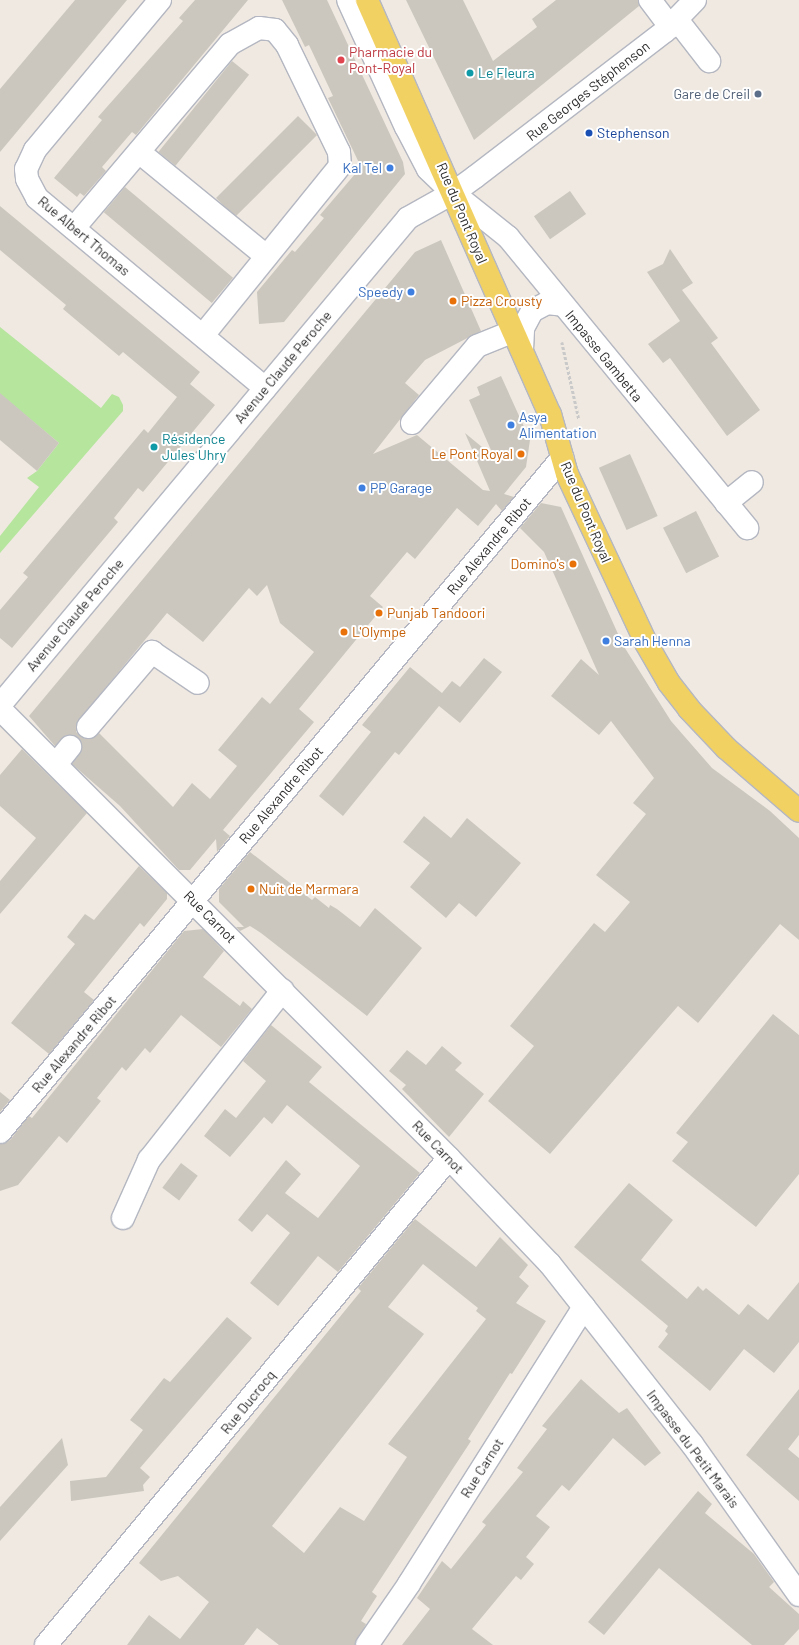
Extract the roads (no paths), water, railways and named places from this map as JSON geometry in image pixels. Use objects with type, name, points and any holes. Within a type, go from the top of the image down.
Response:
[{"type":"main road","name":"Rue du Pont Royal","points":[[367,0],[394,57],[550,414],[562,458],[626,604],[669,683],[726,748],[799,811]]},
{"type":"street","name":"Rue Albert Thomas","points":[[160,0],[29,160],[26,169],[30,189],[74,228],[265,388]]},
{"type":"street","name":"Impasse Gambetta","points":[[348,0],[420,157],[453,194],[508,237],[747,528]]},
{"type":"street","points":[[650,0],[709,61]]},
{"type":"street","name":"Rue Georges Stéphenson","points":[[475,177],[674,24],[695,0]]},
{"type":"street","points":[[74,228],[230,44],[250,30],[269,27],[275,30],[287,45],[341,161],[337,172],[266,256],[203,335]]},
{"type":"street","points":[[139,152],[266,256]]},
{"type":"street","name":"Avenue Claude Peroche","points":[[0,705],[398,228],[419,210],[453,194],[475,177]]},
{"type":"street","points":[[522,351],[523,328],[532,311],[547,303],[563,305]]},
{"type":"street","points":[[412,423],[477,346],[514,331]]},
{"type":"street","name":"Rue Alexandre Ribot","points":[[0,1132],[562,458]]},
{"type":"street","points":[[726,503],[752,482]]},
{"type":"street","points":[[88,727],[152,652],[198,683]]},
{"type":"street","name":"Rue Carnot","points":[[0,709],[63,755],[194,900],[449,1158],[550,1264],[584,1307],[409,1584],[367,1645]]},
{"type":"street","points":[[123,1218],[149,1160],[283,990]]},
{"type":"street","name":"Rue Ducrocq","points":[[46,1645],[449,1158]]},
{"type":"street","name":"Impasse du Petit Marais","points":[[584,1307],[692,1444],[799,1594]]},
{"type":"place","name":"Pharmacie du Pont-Royal","points":[[341,60]]},
{"type":"place","name":"Le Fleura","points":[[470,73]]},
{"type":"place","name":"Gare de Creil","points":[[758,94]]},
{"type":"place","name":"Stephenson","points":[[589,133]]},
{"type":"place","name":"Kal Tel","points":[[390,168]]},
{"type":"place","name":"Speedy","points":[[411,292]]},
{"type":"place","name":"Pizza Crousty","points":[[453,301]]},
{"type":"place","name":"Asya Alimentation","points":[[511,425]]},
{"type":"place","name":"Résidence Jules Uhry","points":[[154,447]]},
{"type":"place","name":"Le Pont Royal","points":[[521,454]]},
{"type":"place","name":"PP Garage","points":[[362,488]]},
{"type":"place","name":"Domino's","points":[[573,564]]},
{"type":"place","name":"Punjab Tandoori","points":[[379,613]]},
{"type":"place","name":"L'Olympe","points":[[344,632]]},
{"type":"place","name":"Sarah Henna","points":[[606,641]]},
{"type":"place","name":"Nuit de Marmara","points":[[251,889]]}]
